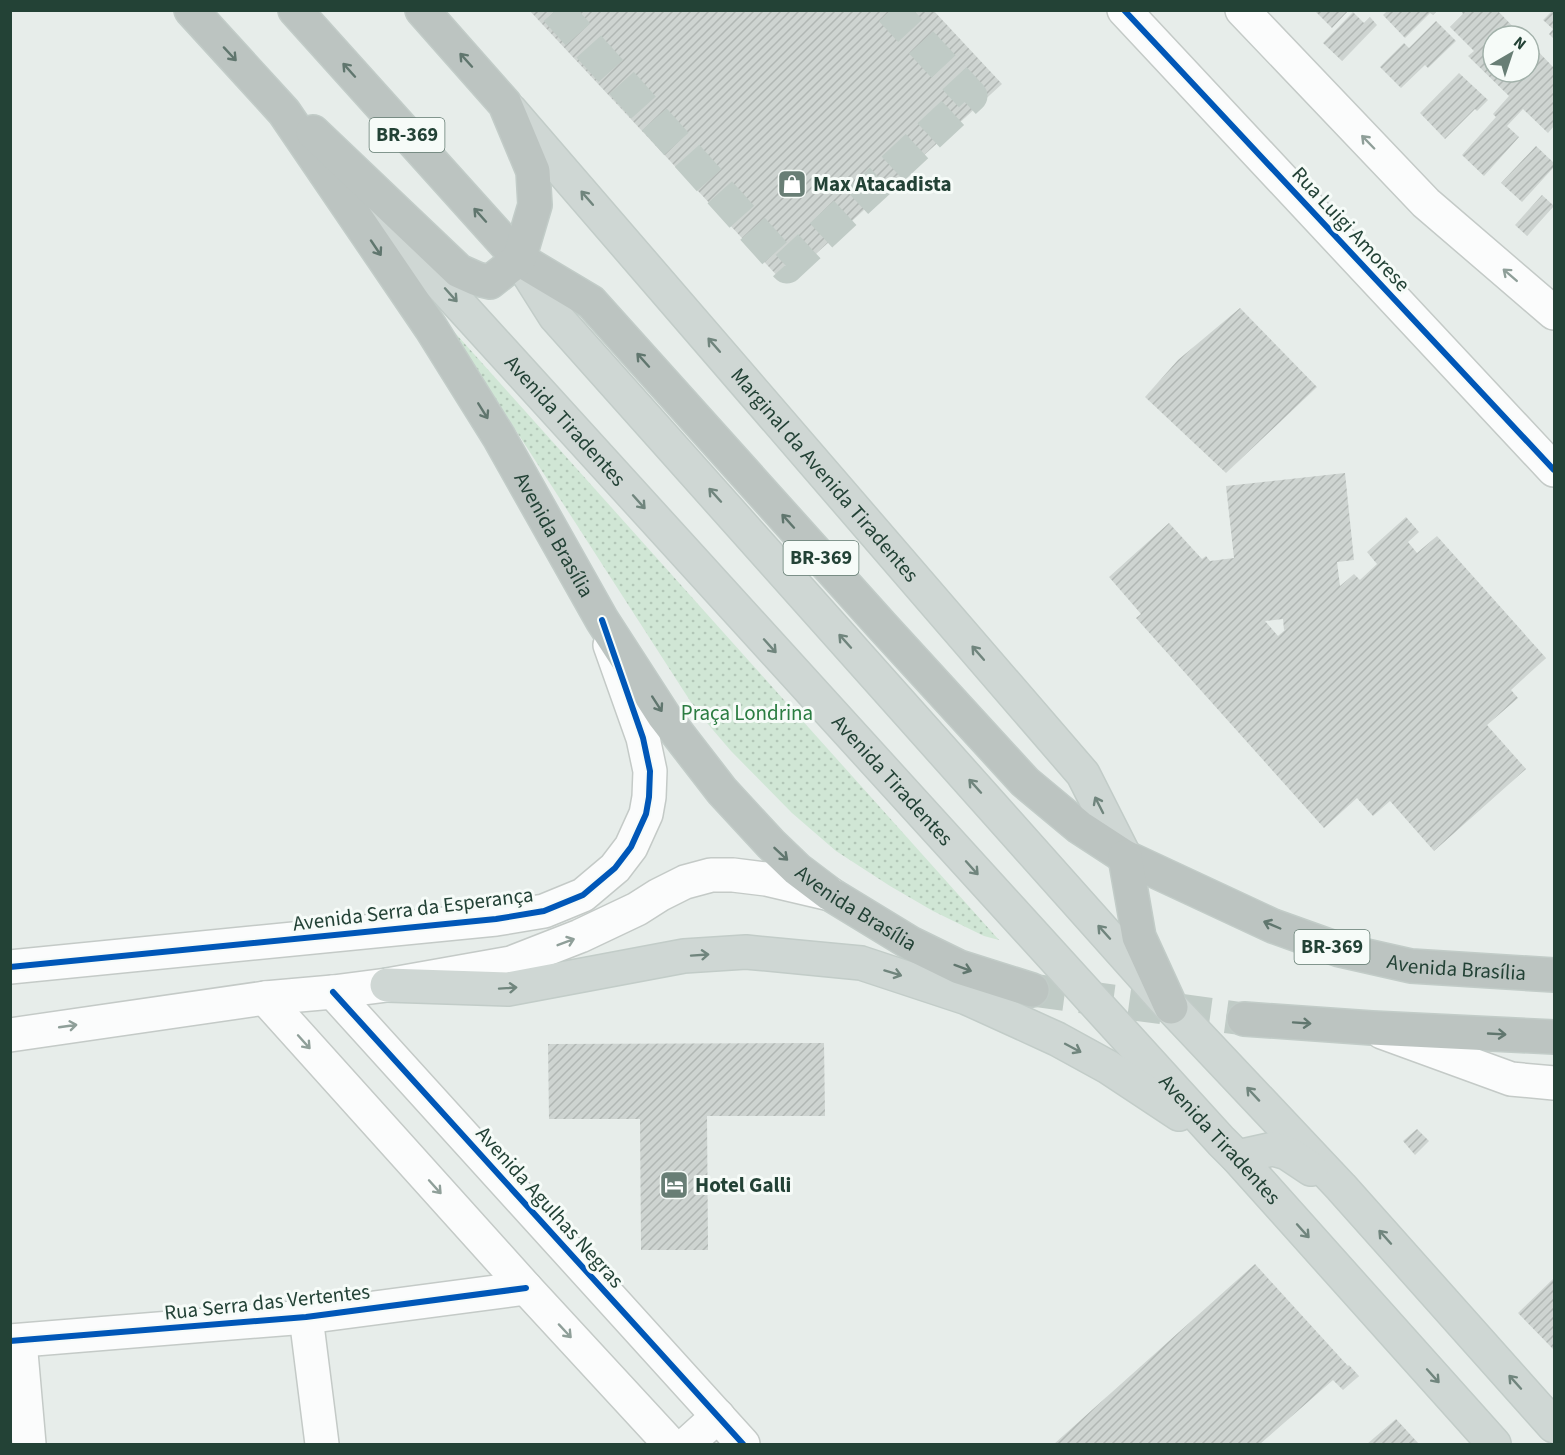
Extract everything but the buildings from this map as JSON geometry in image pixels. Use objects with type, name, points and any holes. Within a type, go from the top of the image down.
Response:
[{"type":"highway","name":"Avenida Tiradentes","points":[[191,10],[284,112]]},
{"type":"highway","name":"BR-369","points":[[295,10],[519,259],[591,302],[912,660],[1025,782],[1079,827],[1125,857]]},
{"type":"highway","points":[[284,112],[315,133],[459,271],[490,282],[519,259],[535,205],[533,171],[505,104],[422,10]]},
{"type":"highway","name":"Avenida Brasília","points":[[284,112],[431,328],[499,437],[602,620],[664,716],[722,791],[797,869],[830,894],[912,944],[940,958],[959,967],[1032,990]]},
{"type":"highway","points":[[1125,857],[1139,937],[1171,1007]]},
{"type":"highway","name":"Avenida Brasília","points":[[1125,857],[1273,926],[1340,950],[1411,966],[1554,975]]},
{"type":"highway","points":[[1244,1019],[1554,1037]]},
{"type":"main road","name":"Marginal da Avenida Tiradentes","points":[[505,104],[1083,774],[1125,857]]},
{"type":"main road","name":"Avenida Tiradentes","points":[[284,112],[1229,1149],[1494,1444]]},
{"type":"main road","points":[[519,259],[555,316],[1171,1007],[1341,1187],[1554,1426]]},
{"type":"main road","points":[[387,985],[508,989],[684,956],[746,952],[861,963],[967,998],[1057,1039],[1108,1067],[1229,1149],[1273,1149],[1287,1153],[1341,1187]]},
{"type":"street","name":"Rua Luigi Amorese","points":[[1124,10],[1554,470]]},
{"type":"street","points":[[1242,10],[1426,203],[1554,313]]},
{"type":"street","name":"Avenida Serra da Esperança","points":[[10,967],[496,919],[544,911],[583,895],[615,868],[631,847],[646,814],[650,797],[650,771],[643,738],[602,620]]},
{"type":"street","points":[[10,1035],[265,998],[387,985],[511,963],[580,936],[637,909],[685,882],[711,876],[733,875],[766,879],[830,894]]},
{"type":"street","name":"Avenida Agulhas Negras","points":[[333,992],[743,1444]]},
{"type":"street","points":[[265,998],[670,1444]]},
{"type":"street","points":[[1372,1028],[1511,1078],[1554,1083]]},
{"type":"street","name":"Rua Serra das Vertentes","points":[[15,1341],[306,1317],[526,1288]]},
{"type":"street","points":[[306,1317],[322,1444]]},
{"type":"street","points":[[15,1341],[29,1444]]},
{"type":"street","points":[[687,1444],[718,1416]]},
{"type":"green space","name":"Praça Londrina","points":[[448,325],[999,940],[984,936],[933,911],[836,851],[792,813],[731,751],[696,710]]},
{"type":"tunnel","points":[[556,10],[787,267],[971,96],[891,10]]},
{"type":"tunnel","points":[[1032,990],[1244,1019]]},
{"type":"cycle path","points":[[1124,10],[1554,470]]},
{"type":"cycle path","points":[[10,967],[496,919],[544,911],[583,895],[615,868],[631,847],[646,814],[649,797],[650,771],[643,738],[602,620]]},
{"type":"cycle path","points":[[333,992],[743,1444]]},
{"type":"cycle path","points":[[10,1341],[306,1317],[526,1288]]},
{"type":"place","name":"Max Atacadista","points":[[792,184]]},
{"type":"place","name":"Hotel Galli","points":[[674,1185]]}]
